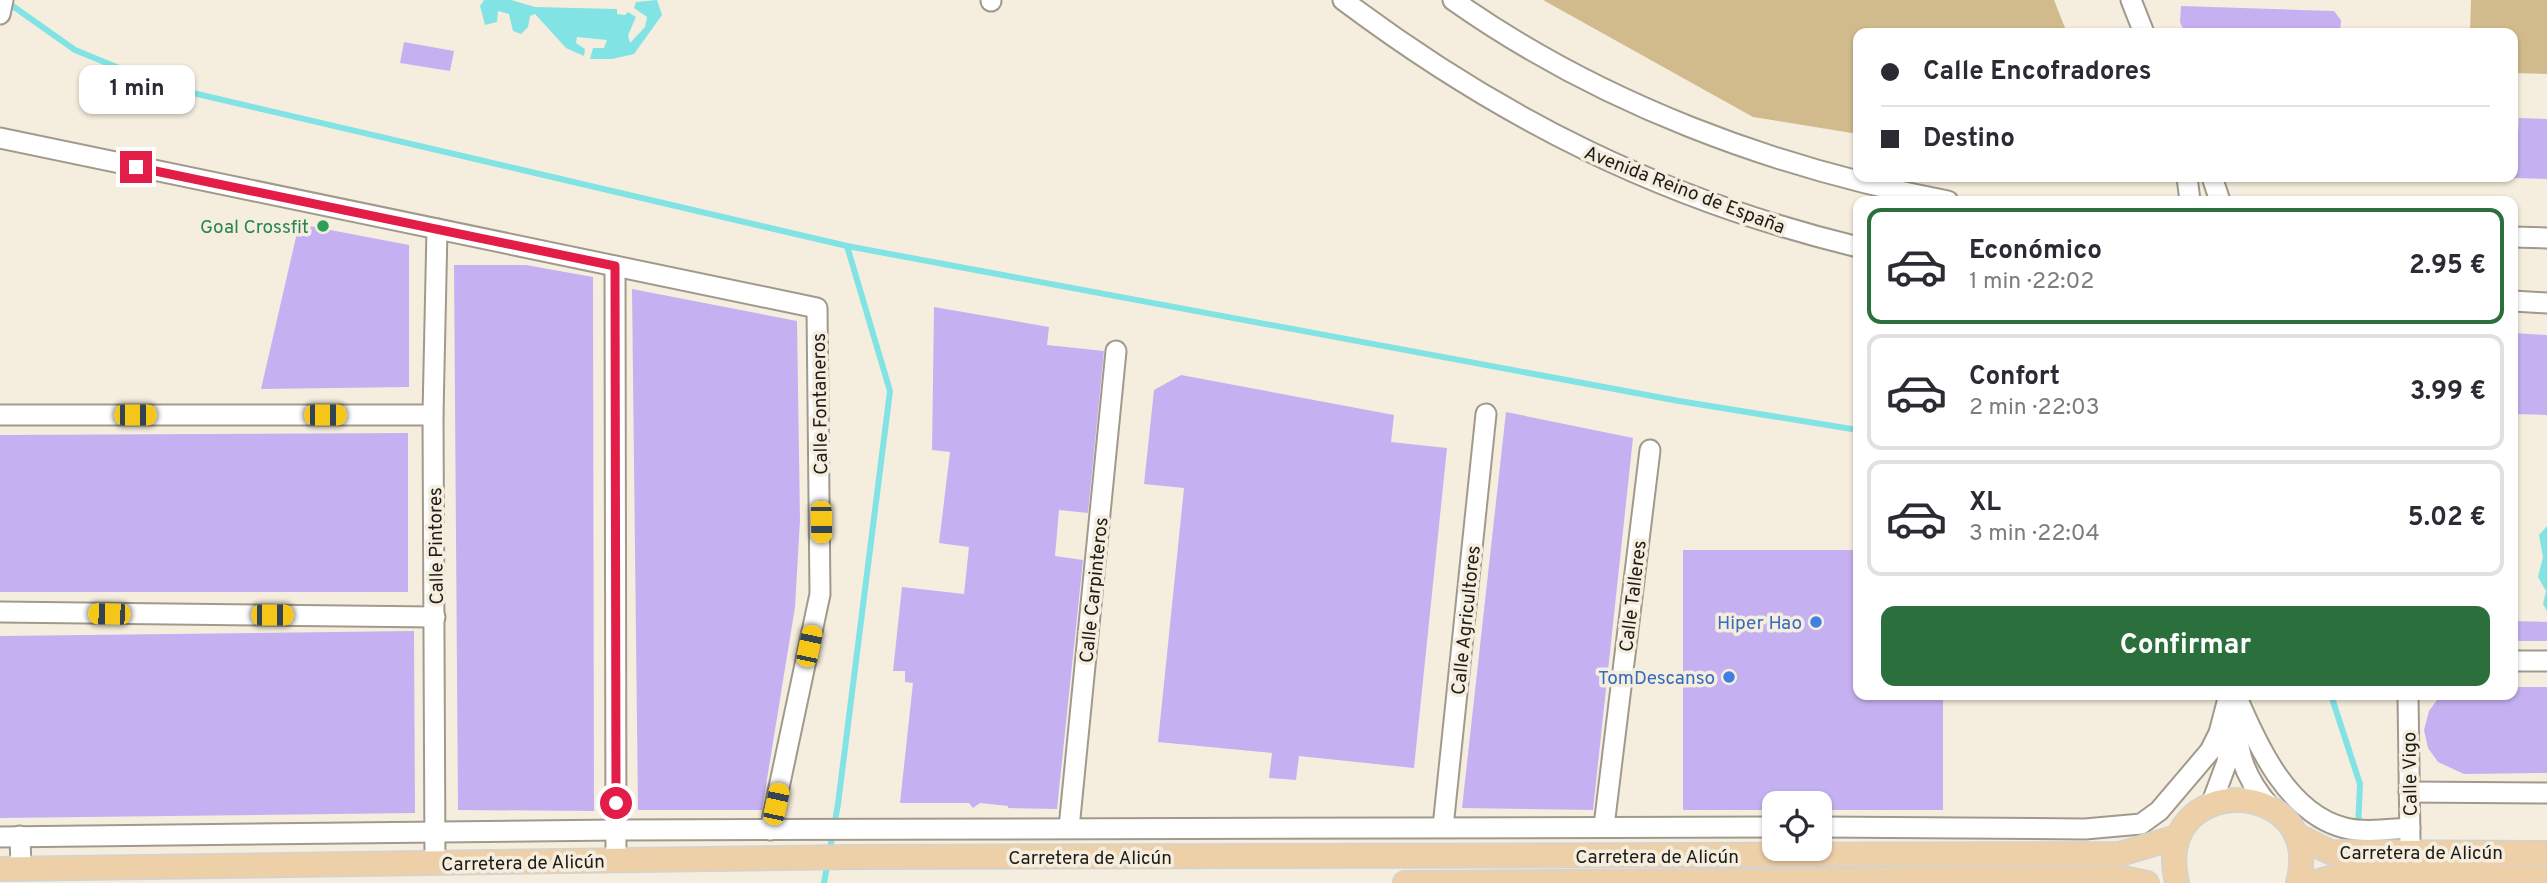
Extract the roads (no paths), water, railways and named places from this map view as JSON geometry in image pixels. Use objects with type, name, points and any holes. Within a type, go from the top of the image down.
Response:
[{"type":"main road","points":[[2177,883],[2173,866],[2177,837],[2196,813],[2212,802],[2237,798],[2270,807],[2288,821],[2298,836],[2302,870],[2298,883]]},
{"type":"main road","name":"Carretera de Alicún","points":[[2298,836],[2330,852],[2404,865],[2478,875],[2547,877]]},
{"type":"main road","name":"Carretera de Alicún","points":[[11,869],[797,858],[2120,854],[2177,837]]},
{"type":"main road","name":"Carretera de Alicún","points":[[2316,881],[2348,873],[2404,865],[2547,853]]},
{"type":"main road","name":"Carretera de Alicún","points":[[1405,883],[2039,878],[2123,878],[2147,883]]},
{"type":"street","points":[[0,14],[3,0]]},
{"type":"street","name":"Avenida Reino de España","points":[[1343,0],[1475,89],[1588,154],[1732,211],[1853,246]]},
{"type":"street","points":[[1453,0],[1522,44],[1590,82],[1700,130],[1853,180]]},
{"type":"street","points":[[2130,0],[2142,28]]},
{"type":"street","points":[[0,138],[615,266],[616,860]]},
{"type":"street","points":[[1863,182],[1926,196]]},
{"type":"street","name":"Calle Pintores","points":[[435,863],[437,831],[433,415],[436,229]]},
{"type":"street","points":[[2518,237],[2547,238]]},
{"type":"street","name":"Calle Fontaneros","points":[[615,266],[817,308],[820,594],[770,830]]},
{"type":"street","points":[[2518,302],[2547,303]]},
{"type":"street","name":"Calle Carpinteros","points":[[1069,828],[1116,351]]},
{"type":"street","name":"Calle Agricultores","points":[[1443,827],[1486,414]]},
{"type":"street","points":[[0,415],[433,415]]},
{"type":"street","name":"Calle Talleres","points":[[1604,826],[1650,450]]},
{"type":"street","points":[[0,612],[435,617]]},
{"type":"street","points":[[2518,662],[2547,662]]},
{"type":"street","points":[[1832,827],[2085,829],[2141,824],[2160,811],[2210,751],[2230,700]]},
{"type":"street","points":[[2212,802],[2227,762],[2232,700]]},
{"type":"street","points":[[2233,700],[2238,750],[2245,774],[2270,807]]},
{"type":"street","points":[[2235,700],[2258,745],[2291,791],[2321,821],[2348,829],[2403,828]]},
{"type":"street","name":"Calle Vigo","points":[[2404,865],[2403,828],[2409,792],[2409,700]]},
{"type":"street","points":[[2409,792],[2547,793]]},
{"type":"street","points":[[11,869],[10,837],[437,831],[1762,827]]},
{"type":"street","points":[[176,835],[179,867]]},
{"type":"water","points":[[484,0],[511,0],[535,7],[617,9],[617,14],[625,15],[628,12],[636,17],[628,35],[630,43],[645,27],[647,17],[634,8],[636,2],[657,0],[662,15],[634,54],[612,59],[590,59],[593,48],[604,48],[607,40],[577,37],[576,43],[585,49],[584,56],[566,48],[535,14],[530,16],[528,27],[521,34],[513,31],[509,14],[498,11],[497,22],[485,25],[480,6]]},
{"type":"water","points":[[2547,526],[2547,611],[2543,604],[2546,591],[2538,577],[2543,557],[2539,535]]},
{"type":"waterway","points":[[7,2],[75,50],[163,86],[847,246],[1679,401],[1853,429]]},
{"type":"waterway","points":[[824,883],[838,804],[890,391],[847,246]]},
{"type":"waterway","points":[[2333,700],[2360,784],[2358,829]]},
{"type":"place","name":"Goal Crossfit","points":[[323,226]]},
{"type":"place","name":"Hiper Hao","points":[[1816,622]]},
{"type":"place","name":"TomDescanso","points":[[1729,677]]}]
